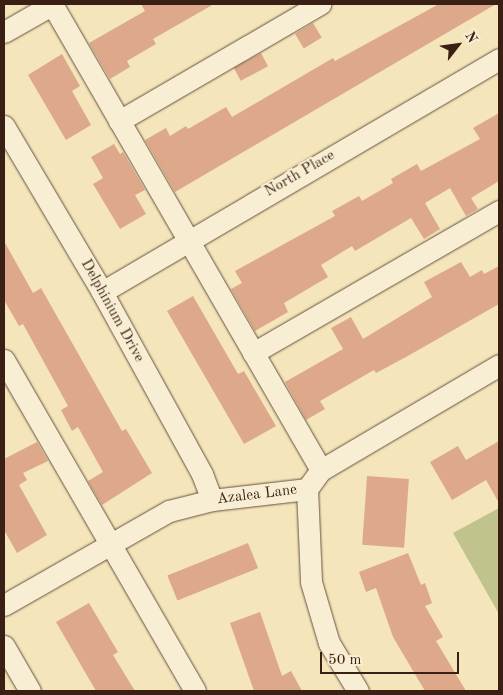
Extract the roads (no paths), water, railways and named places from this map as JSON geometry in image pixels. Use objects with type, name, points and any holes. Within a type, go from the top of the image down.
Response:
[{"type":"street","points":[[4,32],[52,4],[189,239],[320,470]]},
{"type":"street","points":[[119,121],[320,4]]},
{"type":"street","name":"North Place","points":[[102,292],[189,239],[499,59]]},
{"type":"street","name":"Delphinium Drive","points":[[4,126],[102,292],[202,474],[212,500]]},
{"type":"street","points":[[253,353],[499,211]]},
{"type":"street","points":[[4,360],[195,691]]},
{"type":"street","name":"Azalea Lane","points":[[4,605],[169,511],[212,500],[307,489],[320,470],[499,366]]},
{"type":"street","points":[[307,489],[311,582],[329,643],[358,691]]},
{"type":"street","points":[[4,646],[30,691]]}]
